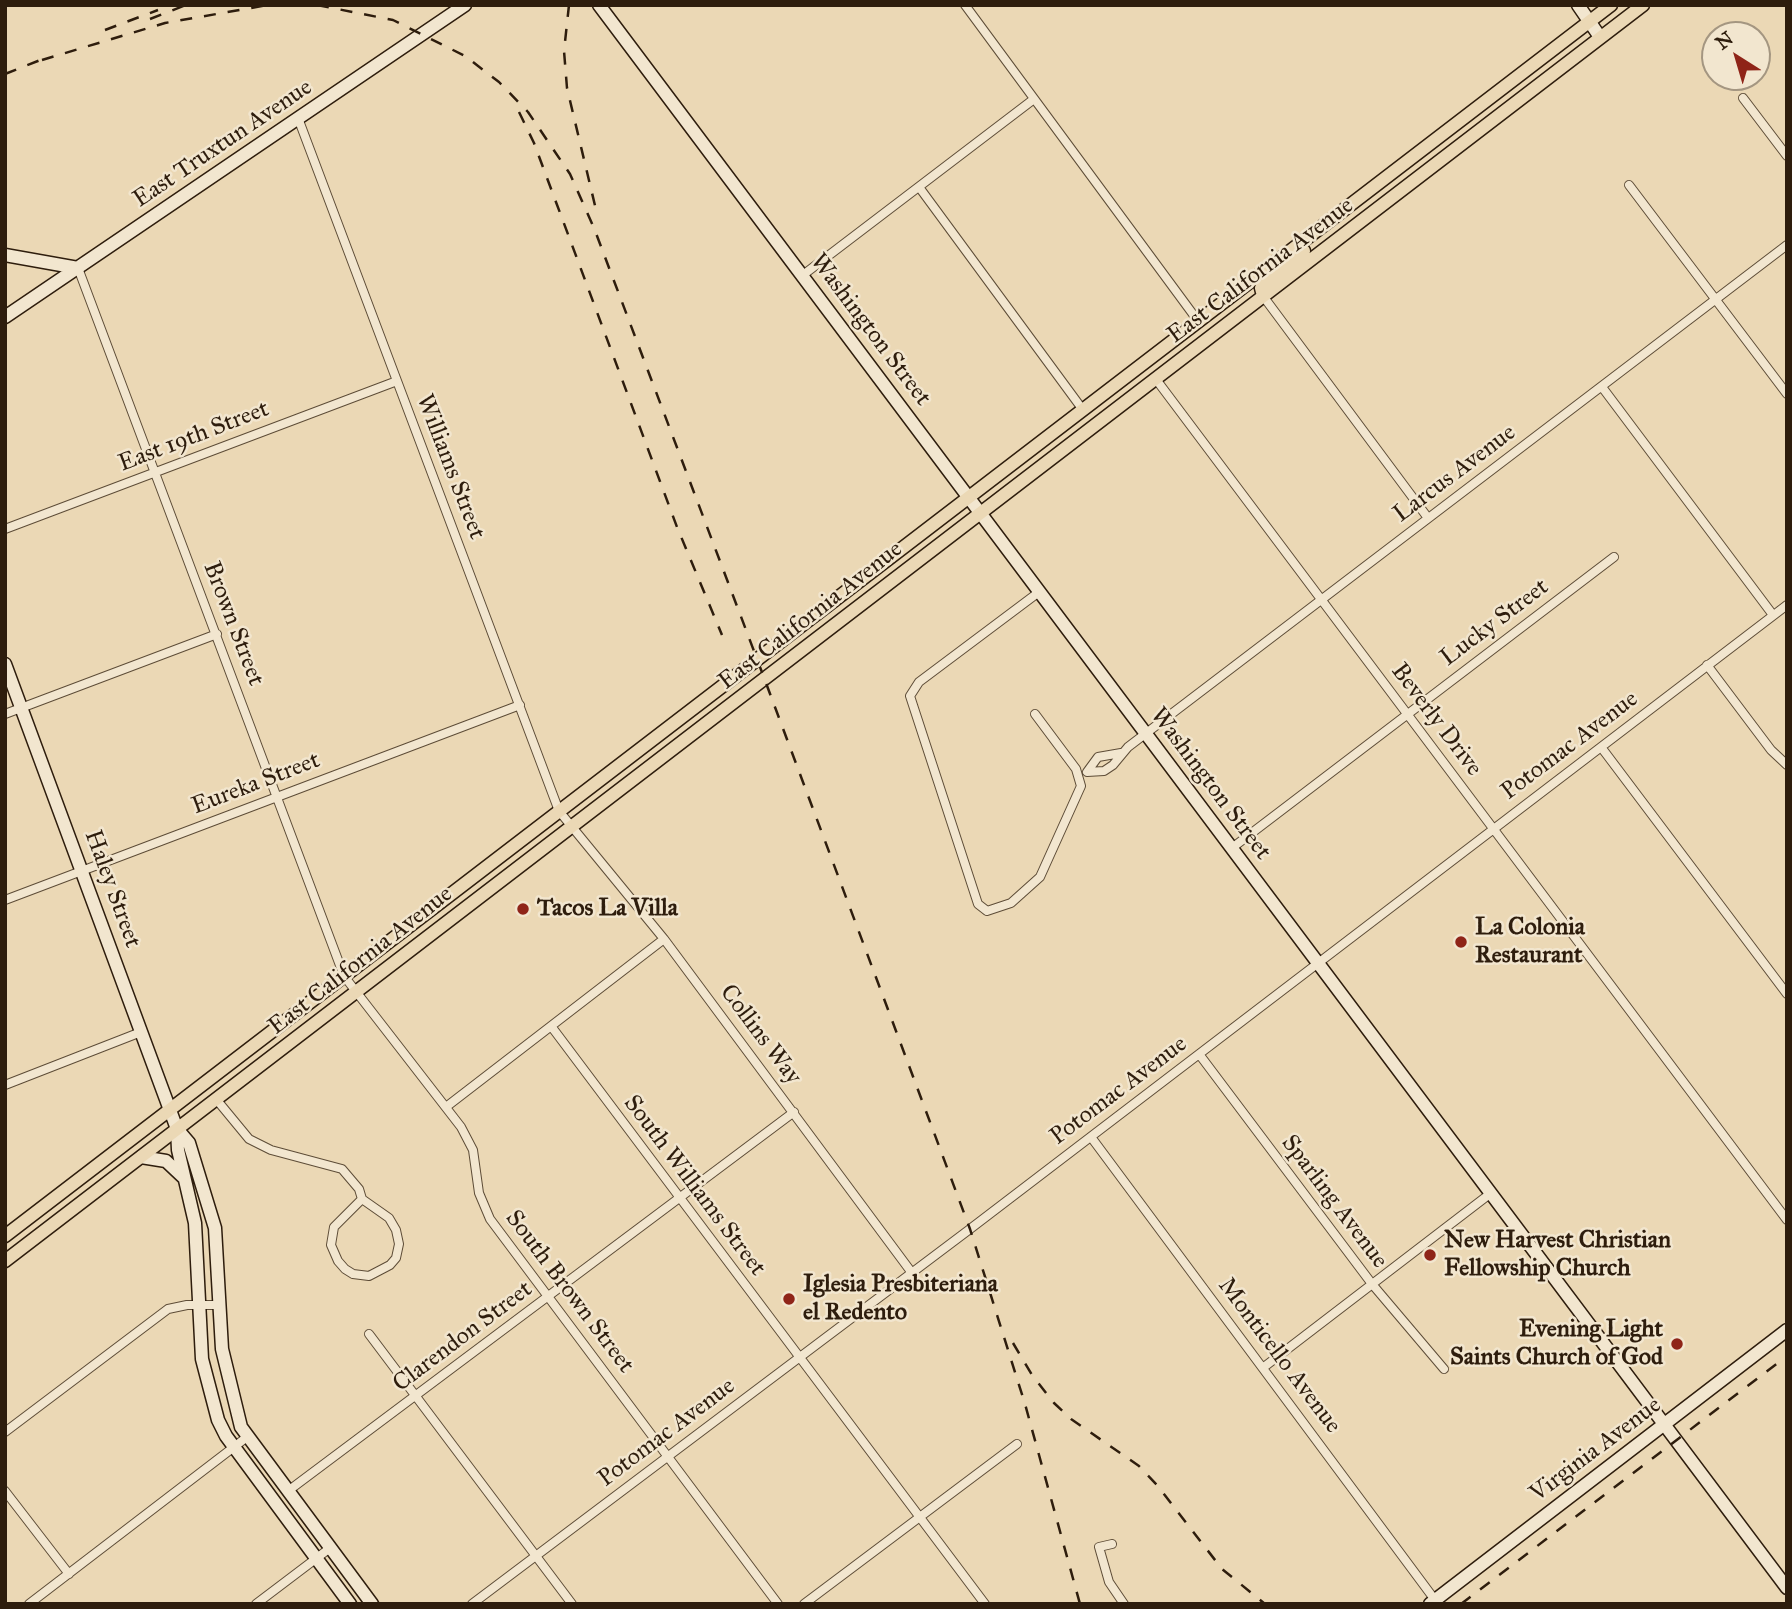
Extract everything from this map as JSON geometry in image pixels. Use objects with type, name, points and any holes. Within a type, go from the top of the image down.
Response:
[{"type":"main road","name":"East California Avenue","points":[[5,1236],[1612,5]]},
{"type":"main road","name":"East California Avenue","points":[[7,1255],[141,1157],[1643,5]]},
{"type":"main road","points":[[1324,249],[1374,199],[1378,184]]},
{"type":"main road","points":[[1263,296],[1261,288],[1267,280],[1308,248],[1317,231]]},
{"type":"street","name":"East Truxtun Avenue","points":[[5,317],[466,5]]},
{"type":"street","name":"Washington Street","points":[[599,5],[1787,1588]]},
{"type":"street","points":[[965,5],[1198,321]]},
{"type":"street","points":[[1578,5],[1600,37]]},
{"type":"street","points":[[1743,98],[1785,151]]},
{"type":"street","points":[[803,275],[1034,99]]},
{"type":"street","name":"Williams Street","points":[[298,118],[559,811],[571,825]]},
{"type":"street","points":[[1629,185],[1787,394]]},
{"type":"street","points":[[919,187],[1083,410]]},
{"type":"street","name":"Larcus Avenue","points":[[1121,753],[1787,245]]},
{"type":"street","points":[[5,255],[78,268]]},
{"type":"street","name":"Brown Street","points":[[78,268],[344,976],[356,991]]},
{"type":"street","points":[[1263,296],[1428,518]]},
{"type":"street","name":"Beverly Drive","points":[[1156,378],[1787,1220]]},
{"type":"street","name":"East 19th Street","points":[[5,528],[397,380]]},
{"type":"street","points":[[1602,387],[1773,615]]},
{"type":"street","name":"Lucky Street","points":[[1232,848],[1614,557]]},
{"type":"street","points":[[1039,592],[919,682],[910,696],[974,893],[983,909],[1002,908],[1040,877],[1081,786],[1083,774],[1098,757],[1121,753]]},
{"type":"street","name":"Potomac Avenue","points":[[472,1604],[912,1273],[1787,605]]},
{"type":"street","points":[[5,714],[217,634]]},
{"type":"street","name":"Haley Street","points":[[5,664],[177,1129]]},
{"type":"street","points":[[1707,666],[1771,750],[1787,765]]},
{"type":"street","name":"Eureka Street","points":[[5,900],[520,705]]},
{"type":"street","points":[[1035,713],[1083,774]]},
{"type":"street","points":[[1601,747],[1787,994]]},
{"type":"street","points":[[1083,774],[1104,771],[1113,765],[1121,753]]},
{"type":"street","name":"Collins Way","points":[[571,825],[664,939],[912,1273]]},
{"type":"street","points":[[446,1107],[664,939]]},
{"type":"street","name":"South Brown Street","points":[[356,991],[446,1107],[473,1150],[479,1193],[490,1219],[778,1604]]},
{"type":"street","name":"South Williams Street","points":[[551,1026],[798,1359],[985,1604]]},
{"type":"street","points":[[5,1085],[141,1032]]},
{"type":"street","name":"Sparling Avenue","points":[[1199,1054],[1372,1284],[1444,1369]]},
{"type":"street","points":[[216,1099],[249,1139],[271,1150],[342,1169],[359,1189],[362,1199],[389,1218],[396,1230],[399,1244],[396,1258],[390,1265],[369,1276],[353,1274],[345,1269],[331,1245],[334,1227],[362,1199]]},
{"type":"street","name":"Clarendon Street","points":[[288,1491],[794,1112]]},
{"type":"street","points":[[177,1129],[178,1150],[195,1223],[201,1341],[206,1380],[218,1420],[234,1447],[350,1604]]},
{"type":"street","points":[[177,1129],[189,1143],[215,1228],[227,1377],[234,1407],[247,1437],[372,1604]]},
{"type":"street","name":"Monticello Avenue","points":[[1091,1137],[1264,1367],[1432,1602]]},
{"type":"street","points":[[141,1157],[166,1161],[184,1178]]},
{"type":"street","points":[[1264,1367],[1491,1193]]},
{"type":"street","points":[[5,1432],[168,1309],[220,1306]]},
{"type":"street","name":"Virginia Avenue","points":[[1432,1602],[1787,1330]]},
{"type":"street","points":[[369,1334],[572,1604]]},
{"type":"street","points":[[29,1604],[247,1437]]},
{"type":"street","points":[[804,1604],[1017,1444]]},
{"type":"street","points":[[5,1491],[69,1574]]},
{"type":"street","points":[[1112,1544],[1099,1547],[1109,1582],[1124,1604]]},
{"type":"street","points":[[256,1604],[330,1548]]},
{"type":"railway","points":[[150,19],[186,5]]},
{"type":"railway","points":[[42,60],[165,23],[268,5]]},
{"type":"railway","points":[[317,5],[393,20],[465,56],[499,82],[528,112],[570,174],[594,228],[970,1229],[1025,1404],[1080,1604]]},
{"type":"railway","points":[[569,5],[564,51],[567,88],[597,214]]},
{"type":"railway","points":[[105,30],[158,10]]},
{"type":"railway","points":[[5,74],[48,57]]},
{"type":"railway","points":[[519,112],[534,143],[677,527],[722,635]]},
{"type":"railway","points":[[1013,1343],[1032,1375],[1054,1403],[1071,1419],[1139,1466],[1222,1569],[1265,1604]]},
{"type":"railway","points":[[1461,1604],[1787,1356]]},
{"type":"place","name":"Tacos La Villa","points":[[523,909]]},
{"type":"place","name":"La Colonia Restaurant","points":[[1461,942]]},
{"type":"place","name":"New Harvest Christian Fellowship Church","points":[[1430,1255]]},
{"type":"place","name":"Iglesia Presbiteriana el Redento","points":[[789,1299]]},
{"type":"place","name":"Evening Light Saints Church of God","points":[[1677,1344]]}]
